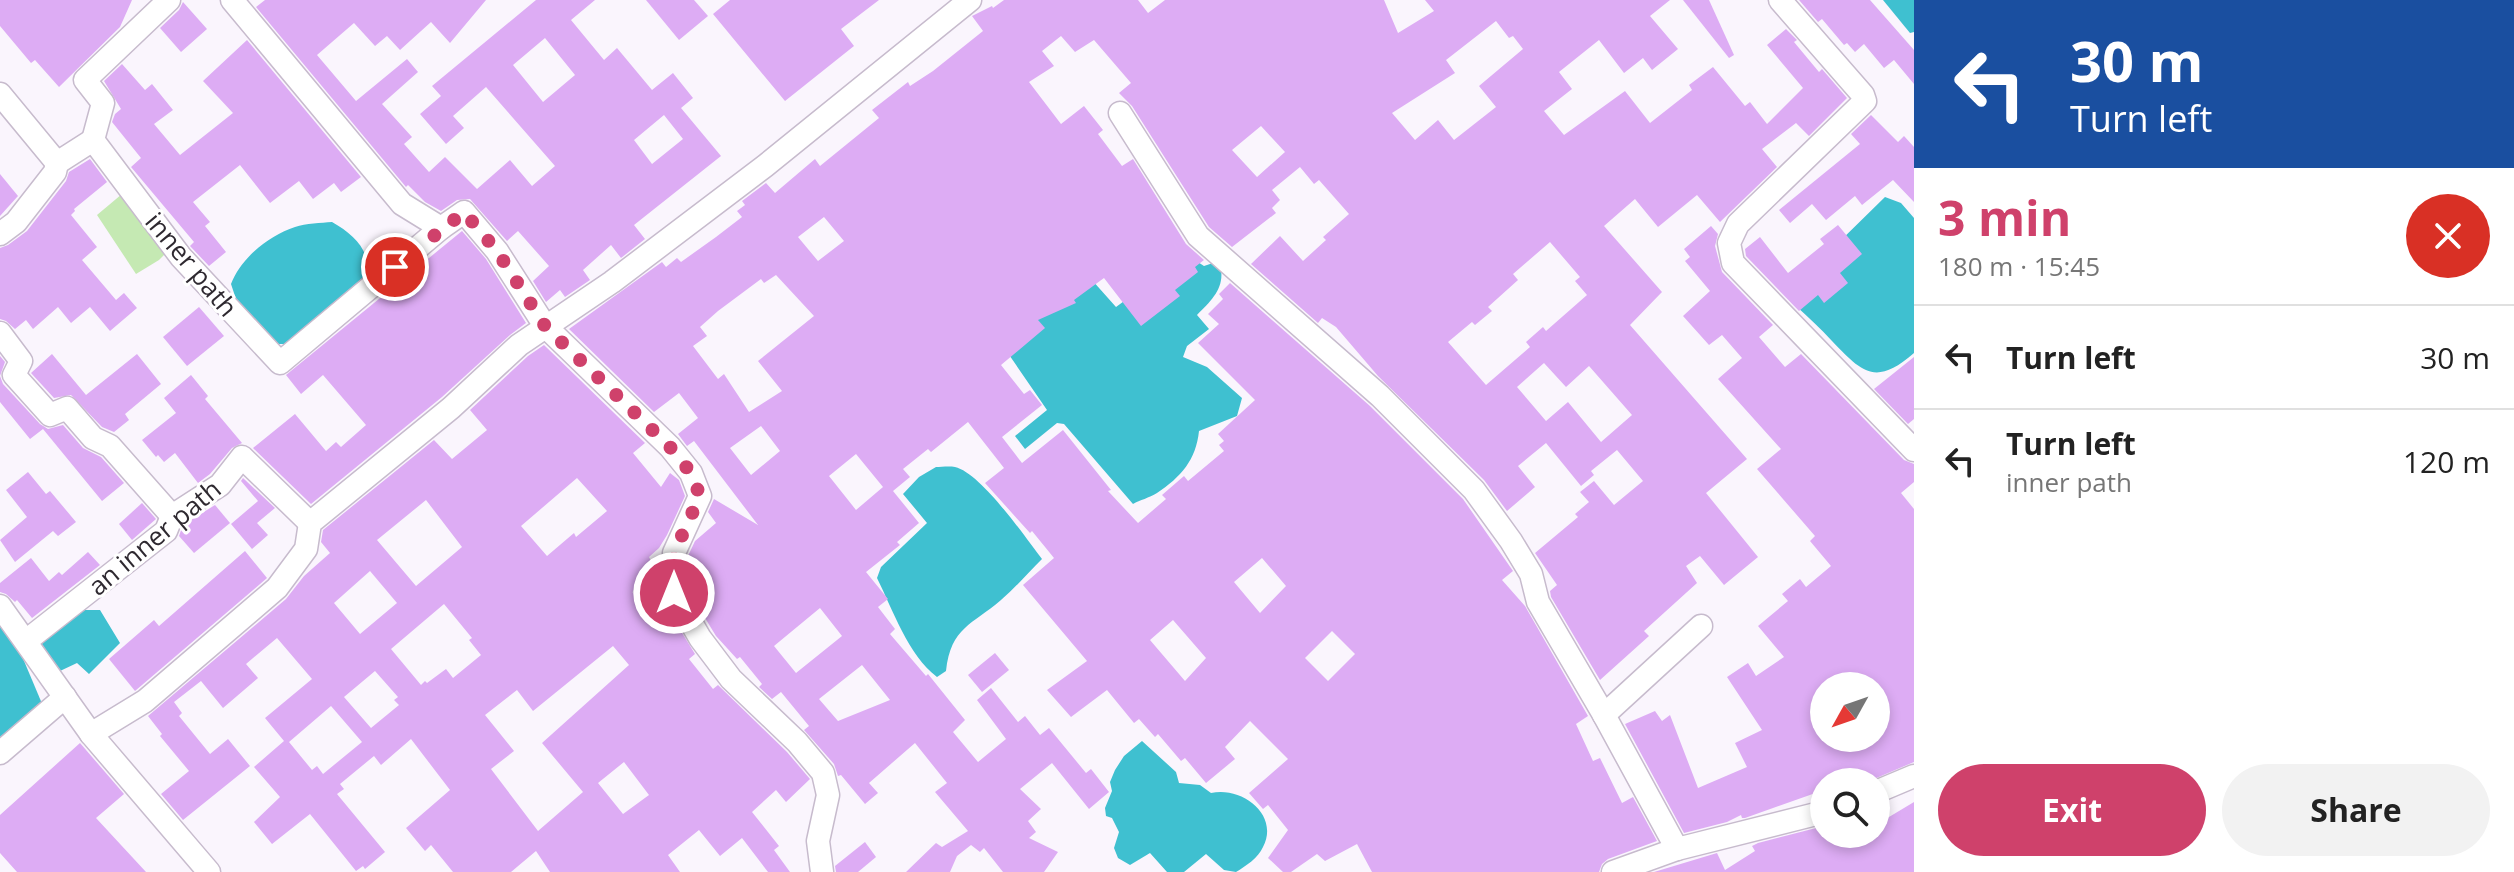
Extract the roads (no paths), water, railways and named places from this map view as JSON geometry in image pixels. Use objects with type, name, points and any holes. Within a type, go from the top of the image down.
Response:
[{"type":"street","points":[[8,228],[55,172],[57,163],[93,140],[103,103],[85,80],[169,0]]},
{"type":"street","points":[[232,0],[402,204],[441,228],[464,212],[497,251],[545,326],[670,447],[691,473],[700,496],[674,553],[674,593],[700,638],[731,679],[797,742],[823,773],[828,795],[818,841],[822,872]]},
{"type":"street","points":[[91,734],[145,701],[277,588],[306,549],[310,523],[451,408],[519,345],[612,282],[753,175],[970,0]]},
{"type":"street","points":[[1780,0],[1865,101],[1738,224],[1729,243],[1733,263],[1914,450]]},
{"type":"street","points":[[0,94],[57,163]]},
{"type":"street","points":[[1120,113],[1198,236],[1380,396],[1474,490],[1531,574],[1538,602],[1677,849]]},
{"type":"street","name":"inner path","points":[[93,140],[181,257],[280,363],[441,228]]},
{"type":"street","points":[[0,333],[21,361],[14,375],[50,415],[67,408],[93,438],[110,446],[172,516]]},
{"type":"street","name":"an inner path","points":[[26,641],[166,531],[172,516],[220,485],[242,457],[310,523]]},
{"type":"street","points":[[0,606],[91,734],[209,872]]},
{"type":"street","points":[[1604,715],[1701,626]]},
{"type":"street","points":[[0,753],[65,697]]},
{"type":"street","points":[[1890,786],[1914,776]]},
{"type":"street","points":[[1613,872],[1677,849],[1810,816]]},
{"type":"water","points":[[1883,0],[1914,0],[1914,32],[1910,33]]},
{"type":"water","points":[[1885,197],[1901,203],[1914,218],[1914,353],[1901,364],[1879,372],[1870,371],[1852,361],[1796,306],[1832,249]]},
{"type":"water","points":[[332,222],[348,232],[360,245],[367,260],[368,278],[288,344],[276,344],[239,308],[231,284],[241,265],[275,236],[299,226]]},
{"type":"water","points":[[1187,255],[1204,266],[1213,263],[1220,265],[1221,280],[1216,293],[1197,315],[1209,329],[1187,346],[1183,357],[1207,367],[1242,398],[1237,416],[1199,431],[1191,459],[1173,481],[1157,493],[1133,504],[1064,424],[1057,423],[1025,449],[1015,436],[1047,410],[1003,346],[1083,270],[1116,307]]},
{"type":"water","points":[[936,467],[955,467],[977,481],[1002,507],[1042,559],[1001,600],[964,628],[953,645],[946,671],[937,677],[909,644],[877,578],[881,567],[927,523],[903,494],[919,477]]},
{"type":"water","points":[[78,610],[100,610],[120,643],[89,674],[77,663],[60,671],[37,642]]},
{"type":"water","points":[[0,626],[19,649],[43,706],[0,742]]},
{"type":"water","points":[[1142,741],[1176,772],[1179,783],[1200,785],[1211,793],[1234,794],[1255,805],[1266,824],[1267,835],[1255,858],[1236,872],[1224,870],[1206,854],[1184,872],[1167,872],[1150,853],[1130,865],[1118,858],[1114,848],[1119,832],[1112,818],[1106,816],[1105,808],[1112,791],[1110,782],[1124,756]]}]
